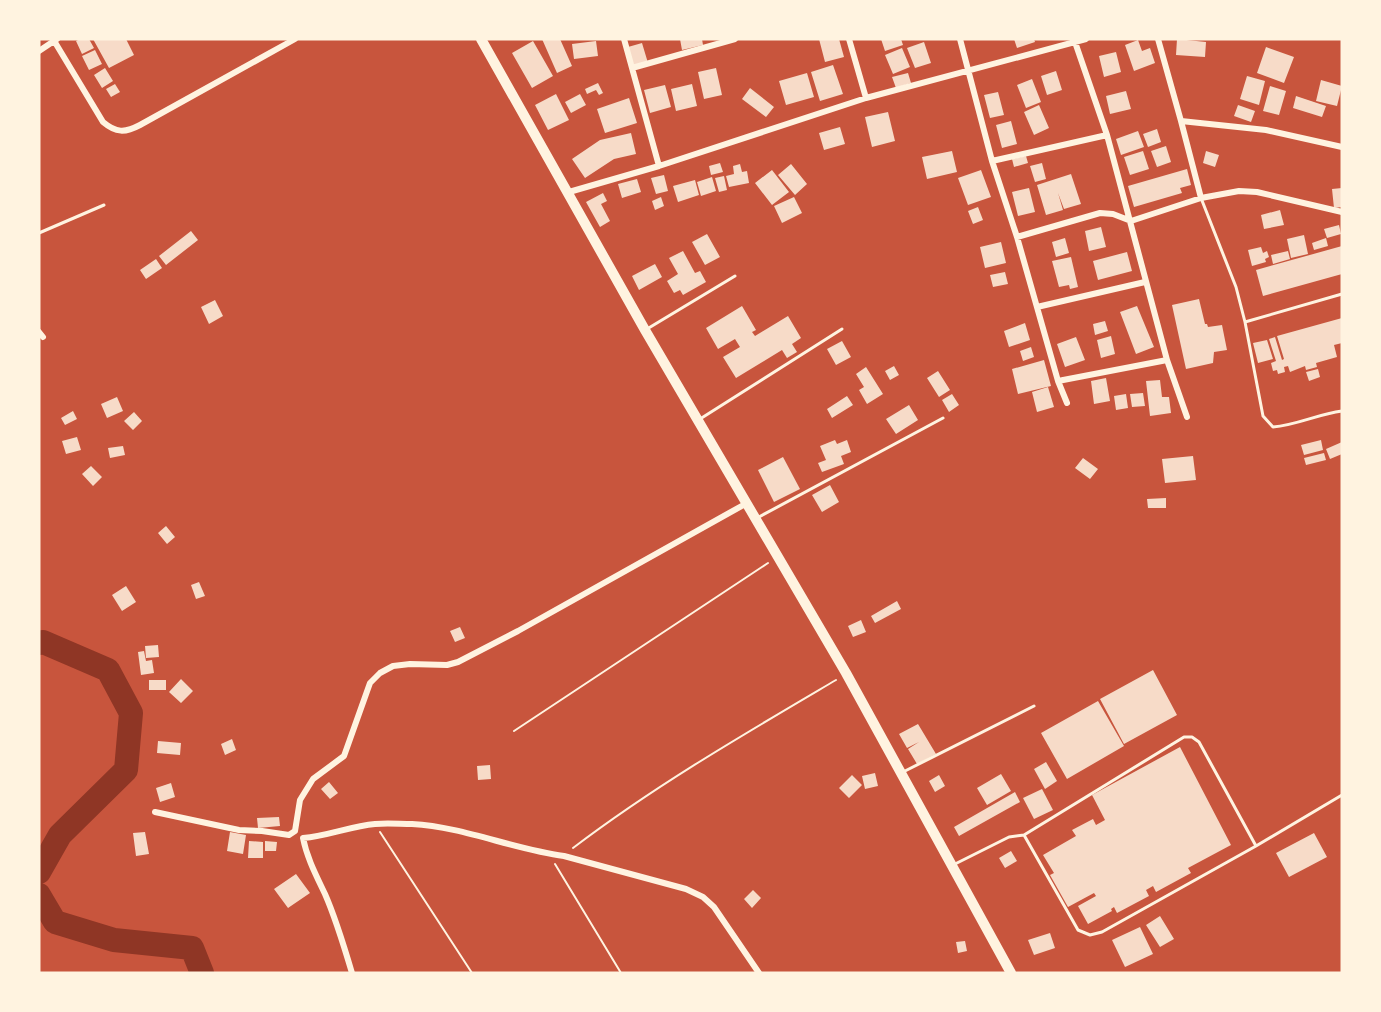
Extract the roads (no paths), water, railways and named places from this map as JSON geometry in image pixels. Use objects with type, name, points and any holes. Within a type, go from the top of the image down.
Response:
[{"type":"main road","points":[[481,39],[645,330],[846,673],[1011,973]]},
{"type":"street","points":[[39,51],[55,40],[103,122],[112,129],[120,131],[132,130],[295,39]]},
{"type":"street","points":[[624,39],[659,166]]},
{"type":"street","points":[[633,68],[735,39]]},
{"type":"street","points":[[849,39],[866,98]]},
{"type":"street","points":[[960,39],[992,160],[1017,237],[1058,381],[1067,403]]},
{"type":"street","points":[[569,192],[659,166],[866,98],[1086,39]]},
{"type":"street","points":[[1158,39],[1202,198]]},
{"type":"street","points":[[1075,42],[1107,135],[1145,282],[1186,417]]},
{"type":"street","points":[[1181,121],[1266,130],[1342,147]]},
{"type":"street","points":[[992,160],[1107,135]]},
{"type":"street","points":[[1017,237],[1100,213],[1113,214],[1131,221],[1202,198],[1239,191],[1257,192],[1342,212]]},
{"type":"street","points":[[1037,307],[1145,282]]},
{"type":"street","points":[[1058,381],[1167,360]]},
{"type":"street","points":[[155,812],[239,830],[289,835],[295,831],[300,800],[313,779],[344,756],[370,683],[380,673],[393,666],[447,665],[465,659],[747,503]]},
{"type":"street","points":[[303,838],[318,837],[374,824],[444,828],[564,856],[686,889],[703,897],[714,907],[759,973]]},
{"type":"street","points":[[295,831],[303,838],[311,868],[325,894],[352,973]]},
{"type":"lane","points":[[1202,198],[1236,287],[1263,416],[1273,427],[1287,426],[1342,411]]},
{"type":"lane","points":[[39,233],[104,205]]},
{"type":"lane","points":[[645,330],[735,276]]},
{"type":"lane","points":[[1245,322],[1342,294]]},
{"type":"lane","points":[[698,420],[842,329]]},
{"type":"lane","points":[[756,519],[943,418]]},
{"type":"lane","points":[[901,773],[1034,706]]},
{"type":"lane","points":[[952,865],[1009,837],[1023,835],[1184,737],[1192,737],[1199,742],[1256,846]]},
{"type":"lane","points":[[1023,835],[1078,930],[1090,935],[1101,932],[1256,846],[1342,795]]},
{"type":"waterway","points":[[39,643],[43,642],[108,670],[131,713],[126,770],[60,835],[39,872]]},
{"type":"waterway","points":[[39,895],[55,922],[114,940],[192,948],[202,973]]}]
